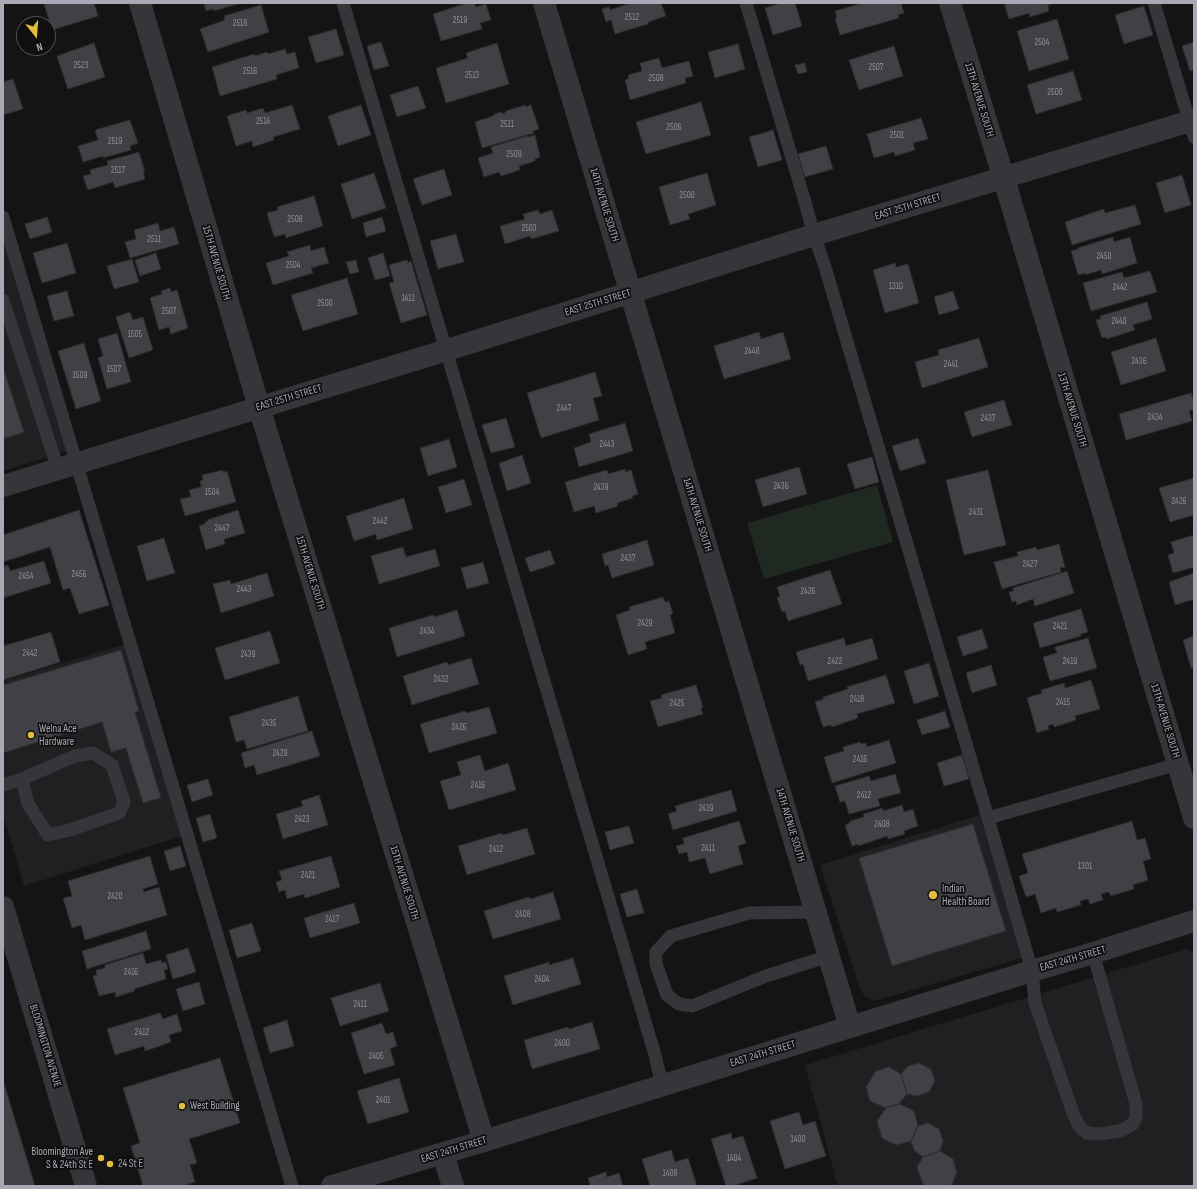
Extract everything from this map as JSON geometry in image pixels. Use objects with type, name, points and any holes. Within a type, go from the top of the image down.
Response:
[{"type":"street","name":"15TH AVENUE SOUTH","points":[[140,3],[259,407],[484,1141]]},
{"type":"street","name":"14TH AVENUE SOUTH","points":[[544,3],[850,1027]]},
{"type":"street","name":"13TH AVENUE SOUTH","points":[[950,3],[1004,179],[1194,818]]},
{"type":"street","name":"EAST 25TH STREET","points":[[3,486],[814,236],[1004,179],[1192,126]]},
{"type":"street","name":"BLOOMINGTON AVENUE","points":[[3,907],[86,1186]]},
{"type":"street","name":"EAST 24TH STREET","points":[[332,1186],[443,1154],[1194,921]]},
{"type":"street","points":[[443,1154],[453,1186]]},
{"type":"lane","points":[[343,3],[447,350],[662,1085]]},
{"type":"lane","points":[[746,3],[988,818],[1032,971],[1035,1003],[1073,1114],[1080,1126],[1087,1133],[1100,1134],[1120,1131],[1133,1124],[1136,1118],[1136,1104],[1093,953]]},
{"type":"lane","points":[[1154,3],[1192,126]]},
{"type":"lane","points":[[3,217],[67,466],[292,1186]]},
{"type":"lane","points":[[3,300],[67,466]]},
{"type":"lane","points":[[3,785],[22,779],[75,756],[94,753],[112,766],[124,802],[119,813],[70,830],[48,835],[28,804],[22,779]]},
{"type":"lane","points":[[988,818],[1178,764]]},
{"type":"lane","points":[[816,912],[748,913],[670,936],[656,952],[656,964],[667,996],[679,1004],[692,1006],[766,976],[828,956]]},
{"type":"shaded area","points":[[3,207],[76,448],[3,471]]},
{"type":"shaded area","points":[[877,485],[893,542],[764,579],[747,523]]},
{"type":"shaded area","points":[[132,642],[188,834],[24,886],[3,814],[3,681]]},
{"type":"shaded area","points":[[986,813],[1029,956],[878,1000],[869,999],[861,992],[820,865]]},
{"type":"shaded area","points":[[1187,949],[1194,953],[1194,1186],[838,1186],[805,1065]]},
{"type":"building","points":[[94,3],[98,16],[56,29],[56,16],[48,16],[44,4]]},
{"type":"building","points":[[204,3],[241,3],[214,11],[213,9],[206,11]]},
{"type":"building","points":[[467,3],[474,3],[476,7],[486,4],[491,20],[480,23],[482,29],[441,41],[433,14]]},
{"type":"building","points":[[631,3],[661,3],[666,16],[648,22],[648,24],[615,34],[611,20],[606,22],[602,9],[609,7],[610,10]]},
{"type":"building","points":[[781,3],[795,3],[802,26],[773,35],[765,8]]},
{"type":"building","points":[[863,3],[901,3],[904,13],[898,15],[899,18],[840,35],[835,18],[837,18],[835,11]]},
{"type":"building","points":[[1004,3],[1056,3],[1048,5],[1049,11],[1030,17],[1029,13],[1009,19]]},
{"type":"building","points":[[261,5],[269,32],[208,52],[200,29],[225,20],[224,16]]},
{"type":"building","points":[[1144,6],[1153,35],[1124,44],[1115,15]]},
{"type":"building","points":[[1057,19],[1069,59],[1029,71],[1017,31]]},
{"type":"building","points":[[336,29],[344,55],[316,63],[308,37]]},
{"type":"building","points":[[381,42],[389,66],[374,70],[367,46]]},
{"type":"building","points":[[1194,42],[1194,70],[1190,71],[1182,46]]},
{"type":"building","points":[[94,43],[105,77],[68,89],[57,56]]},
{"type":"building","points":[[497,43],[509,84],[446,103],[436,68],[468,58],[466,53]]},
{"type":"building","points":[[738,44],[745,69],[715,78],[708,52]]},
{"type":"building","points":[[894,46],[903,76],[859,90],[849,60]]},
{"type":"building","points":[[285,49],[287,54],[295,52],[299,68],[276,75],[277,79],[220,96],[212,67],[254,54],[255,56],[267,52],[268,54]]},
{"type":"building","points":[[659,58],[662,68],[689,61],[693,76],[685,78],[686,83],[630,100],[625,80],[629,78],[628,75],[642,71],[640,63]]},
{"type":"building","points":[[805,63],[807,72],[798,74],[795,65]]},
{"type":"building","points":[[1073,71],[1082,100],[1036,114],[1027,85]]},
{"type":"building","points":[[13,79],[23,109],[3,115],[3,82]]},
{"type":"building","points":[[418,86],[426,108],[397,117],[390,95]]},
{"type":"building","points":[[701,102],[711,135],[646,154],[636,122]]},
{"type":"building","points":[[292,105],[300,129],[273,137],[274,140],[253,147],[252,141],[236,146],[227,116],[246,110],[247,113],[263,108],[265,113]]},
{"type":"building","points":[[361,105],[371,135],[338,146],[328,116]]},
{"type":"building","points":[[525,105],[526,107],[531,105],[539,129],[533,131],[534,133],[482,148],[475,122],[500,112],[504,114],[506,111]]},
{"type":"building","points":[[921,118],[928,139],[913,143],[915,150],[895,156],[894,152],[874,158],[867,134]]},
{"type":"building","points":[[130,120],[138,143],[130,146],[131,150],[83,162],[78,146],[98,140],[95,130]]},
{"type":"building","points":[[773,130],[782,160],[758,167],[749,137]]},
{"type":"building","points":[[535,135],[540,157],[535,159],[535,161],[519,166],[520,170],[501,176],[499,172],[484,177],[478,158],[493,153],[491,147]]},
{"type":"building","points":[[826,146],[833,169],[805,177],[798,154]]},
{"type":"building","points":[[139,152],[145,172],[143,172],[145,179],[115,188],[113,182],[88,190],[83,176],[91,174],[90,170],[108,165],[107,161]]},
{"type":"building","points":[[444,169],[452,195],[422,205],[413,179]]},
{"type":"building","points":[[374,173],[386,208],[352,219],[341,184]]},
{"type":"building","points":[[707,173],[716,205],[688,214],[690,219],[670,225],[659,187]]},
{"type":"building","points":[[1182,175],[1191,205],[1165,213],[1156,183]]},
{"type":"building","points":[[314,196],[323,226],[286,238],[285,234],[274,237],[267,213],[278,210],[277,207]]},
{"type":"building","points":[[1135,205],[1141,224],[1072,245],[1065,222],[1104,209],[1105,213]]},
{"type":"building","points":[[538,210],[540,214],[552,210],[559,231],[531,239],[530,236],[505,244],[500,226],[525,219],[523,214]]},
{"type":"building","points":[[47,217],[52,232],[30,239],[25,224]]},
{"type":"building","points":[[382,217],[386,231],[366,237],[363,223]]},
{"type":"building","points":[[158,223],[160,231],[174,227],[179,244],[130,258],[125,242],[136,239],[134,230]]},
{"type":"building","points":[[456,234],[464,262],[438,269],[430,241]]},
{"type":"building","points":[[1113,237],[1114,242],[1130,237],[1137,263],[1102,274],[1101,270],[1085,275],[1085,273],[1078,275],[1071,251]]},
{"type":"building","points":[[67,243],[76,273],[42,283],[33,253]]},
{"type":"building","points":[[310,245],[311,251],[324,247],[329,263],[311,268],[313,273],[273,285],[266,263],[289,256],[287,252]]},
{"type":"building","points":[[156,253],[161,269],[140,276],[135,260]]},
{"type":"building","points":[[383,253],[390,276],[375,280],[368,258]]},
{"type":"building","points":[[132,259],[139,282],[114,289],[107,266]]},
{"type":"building","points":[[356,260],[359,272],[350,274],[346,262]]},
{"type":"building","points":[[407,260],[408,263],[411,261],[427,315],[401,323],[389,283],[394,282],[389,265]]},
{"type":"building","points":[[895,263],[896,267],[908,264],[919,303],[885,313],[873,270]]},
{"type":"building","points":[[1150,271],[1157,292],[1091,311],[1083,283],[1122,272],[1124,278]]},
{"type":"building","points":[[347,278],[358,314],[303,331],[291,295]]},
{"type":"building","points":[[170,288],[171,292],[177,290],[188,328],[171,334],[169,327],[159,330],[150,298],[162,294],[161,291]]},
{"type":"building","points":[[67,291],[74,316],[54,321],[47,296]]},
{"type":"building","points":[[953,291],[959,309],[939,315],[934,297]]},
{"type":"building","points":[[1147,302],[1152,319],[1133,325],[1135,330],[1107,339],[1106,337],[1102,338],[1096,320],[1101,319],[1100,316]]},
{"type":"building","points":[[130,312],[133,320],[143,317],[153,350],[129,358],[116,317]]},
{"type":"building","points":[[759,332],[761,339],[783,332],[791,359],[724,379],[714,346]]},
{"type":"building","points":[[117,333],[131,382],[107,389],[98,358],[103,356],[98,339]]},
{"type":"building","points":[[979,338],[988,367],[922,388],[915,362],[939,355],[938,350]]},
{"type":"building","points":[[1156,338],[1166,371],[1121,385],[1111,352]]},
{"type":"building","points":[[84,343],[101,401],[76,409],[58,351]]},
{"type":"building","points":[[3,367],[24,432],[3,439]]},
{"type":"building","points":[[595,372],[602,396],[593,398],[599,420],[541,438],[527,393]]},
{"type":"building","points":[[1191,393],[1194,410],[1189,411],[1192,421],[1126,440],[1119,414]]},
{"type":"building","points":[[1004,400],[1012,425],[972,437],[964,412]]},
{"type":"building","points":[[506,418],[515,447],[491,453],[482,425]]},
{"type":"building","points":[[625,423],[633,451],[579,467],[574,448],[591,442],[589,434]]},
{"type":"building","points":[[918,438],[926,463],[900,471],[892,446]]},
{"type":"building","points":[[449,439],[457,467],[428,476],[420,448]]},
{"type":"building","points":[[522,455],[531,483],[507,491],[499,463]]},
{"type":"building","points":[[872,457],[879,482],[855,489],[847,464]]},
{"type":"building","points":[[799,467],[807,494],[763,507],[755,480]]},
{"type":"building","points":[[625,469],[625,472],[631,470],[638,494],[632,496],[633,498],[617,503],[618,506],[596,513],[594,506],[574,512],[565,482],[607,470],[608,474]]},
{"type":"building","points":[[223,470],[223,473],[227,471],[236,502],[185,516],[180,499],[191,497],[189,490],[201,487],[200,481],[203,480],[202,475]]},
{"type":"building","points":[[988,470],[1006,545],[964,555],[946,480]]},
{"type":"building","points":[[1194,478],[1194,515],[1170,522],[1159,488]]},
{"type":"building","points":[[464,479],[472,505],[446,513],[438,487]]},
{"type":"building","points":[[404,498],[413,529],[377,540],[376,534],[354,541],[346,516]]},
{"type":"building","points":[[79,510],[109,605],[79,614],[70,588],[63,590],[50,547],[3,562],[3,535]]},
{"type":"building","points":[[238,510],[245,533],[224,539],[225,544],[206,550],[199,526],[206,523],[205,522],[208,521],[207,520]]},
{"type":"building","points":[[1194,535],[1194,567],[1173,573],[1168,555],[1174,553],[1171,542]]},
{"type":"building","points":[[164,538],[175,573],[147,581],[137,546]]},
{"type":"building","points":[[647,540],[654,565],[612,578],[608,565],[605,566],[602,554]]},
{"type":"building","points":[[1059,544],[1065,567],[1060,568],[1061,572],[1002,589],[994,562],[1018,556],[1017,552],[1036,547],[1037,550]]},
{"type":"building","points":[[403,547],[406,557],[435,549],[440,566],[379,584],[371,556]]},
{"type":"building","points":[[550,550],[555,564],[530,572],[525,558]]},
{"type":"building","points":[[44,561],[51,583],[3,598],[3,567],[8,565],[10,571]]},
{"type":"building","points":[[483,562],[489,583],[467,589],[461,568]]},
{"type":"building","points":[[830,570],[842,604],[788,621],[785,611],[782,612],[777,598],[780,596],[777,587]]},
{"type":"building","points":[[1067,571],[1074,593],[1035,606],[1033,599],[1017,605],[1016,601],[1012,602],[1009,592],[1013,591],[1013,588]]},
{"type":"building","points":[[267,573],[274,596],[221,613],[213,584],[230,580],[231,584]]},
{"type":"building","points":[[1194,573],[1194,599],[1175,605],[1169,582]]},
{"type":"building","points":[[663,597],[665,602],[669,601],[673,614],[670,615],[675,633],[645,642],[647,649],[628,655],[616,615],[630,610],[629,607]]},
{"type":"building","points":[[1081,609],[1088,632],[1081,634],[1081,636],[1040,648],[1033,623]]},
{"type":"building","points":[[457,610],[465,636],[397,657],[389,628],[433,615],[434,617]]},
{"type":"building","points":[[982,629],[988,648],[963,656],[957,637]]},
{"type":"building","points":[[270,631],[280,663],[225,680],[215,648]]},
{"type":"building","points":[[51,632],[60,662],[3,680],[3,646]]},
{"type":"building","points":[[1194,636],[1194,667],[1191,668],[1183,640]]},
{"type":"building","points":[[844,638],[846,646],[872,638],[878,659],[808,681],[803,664],[800,665],[796,652]]},
{"type":"building","points":[[1088,638],[1097,668],[1050,681],[1043,657],[1057,653],[1055,647]]},
{"type":"building","name":"Welna Ace Hardware","points":[[121,650],[139,711],[135,712],[161,798],[143,803],[126,748],[111,752],[102,722],[3,753],[3,685]]},
{"type":"building","points":[[471,658],[479,684],[412,705],[403,676],[447,662],[448,665]]},
{"type":"building","points":[[929,663],[939,696],[914,704],[904,671]]},
{"type":"building","points":[[991,665],[997,685],[972,693],[966,673]]},
{"type":"building","points":[[886,675],[895,703],[857,714],[858,718],[832,727],[831,725],[823,727],[815,702],[824,699],[823,697],[848,689],[847,687]]},
{"type":"building","points":[[1091,680],[1100,709],[1075,716],[1076,720],[1054,727],[1053,724],[1048,726],[1049,729],[1037,733],[1027,698],[1042,693],[1041,690],[1064,683],[1065,688]]},
{"type":"building","points":[[696,685],[703,707],[701,708],[703,714],[658,727],[650,701],[662,698],[661,695]]},
{"type":"building","points":[[298,696],[308,731],[247,749],[244,740],[236,742],[229,717]]},
{"type":"building","points":[[489,707],[497,733],[429,753],[420,724],[465,711],[466,713]]},
{"type":"building","points":[[945,711],[950,727],[922,735],[917,720]]},
{"type":"building","points":[[312,731],[320,756],[257,775],[254,765],[245,768],[241,753]]},
{"type":"building","points":[[889,740],[896,763],[832,783],[824,757],[844,751],[843,747],[860,742],[861,744],[866,743],[867,747]]},
{"type":"building","points":[[480,755],[485,771],[508,763],[516,790],[449,810],[440,781],[461,775],[457,762]]},
{"type":"building","points":[[962,755],[969,779],[944,786],[937,763]]},
{"type":"building","points":[[895,774],[901,793],[878,799],[880,806],[849,814],[845,801],[840,802],[835,786],[869,776],[871,781]]},
{"type":"building","points":[[208,779],[213,795],[192,802],[187,785]]},
{"type":"building","points":[[731,790],[737,811],[673,830],[668,814],[677,811],[675,806]]},
{"type":"building","points":[[319,795],[328,825],[283,839],[276,814],[303,806],[301,801]]},
{"type":"building","points":[[902,805],[904,812],[913,809],[918,826],[904,831],[905,834],[888,839],[887,836],[858,846],[858,844],[852,846],[845,825],[850,823],[850,821],[864,817],[863,814],[883,808],[883,811]]},
{"type":"building","points":[[210,814],[217,838],[203,842],[196,818]]},
{"type":"building","points":[[739,821],[746,843],[738,846],[743,864],[710,874],[705,858],[689,862],[687,852],[679,854],[676,846],[684,844],[683,838]]},
{"type":"building","points":[[1132,821],[1137,840],[1145,838],[1151,859],[1143,861],[1148,880],[1133,885],[1134,889],[1111,896],[1109,892],[1101,894],[1103,900],[1090,904],[1088,899],[1080,901],[1081,905],[1057,912],[1056,908],[1041,913],[1035,894],[1026,897],[1019,876],[1028,873],[1022,854]]},
{"type":"building","name":"Indian Health Board","points":[[973,824],[1006,931],[892,966],[859,858]]},
{"type":"building","points":[[629,826],[634,843],[610,850],[605,832]]},
{"type":"building","points":[[527,828],[535,854],[467,875],[458,846],[502,833],[503,835]]},
{"type":"building","points":[[180,846],[186,866],[170,871],[164,851]]},
{"type":"building","points":[[150,856],[158,884],[143,889],[144,892],[159,887],[167,915],[85,940],[81,925],[72,928],[63,898],[72,896],[68,881]]},
{"type":"building","points":[[331,856],[340,887],[305,898],[304,894],[287,899],[285,890],[279,892],[276,882],[282,880],[279,871]]},
{"type":"building","points":[[637,889],[644,913],[627,917],[620,894]]},
{"type":"building","points":[[553,892],[561,919],[493,939],[484,911],[529,897],[530,899]]},
{"type":"building","points":[[354,903],[360,923],[310,938],[304,918]]},
{"type":"building","points":[[252,923],[261,951],[237,958],[229,930]]},
{"type":"building","points":[[146,931],[151,949],[87,969],[82,951]]},
{"type":"building","points":[[188,948],[196,972],[173,979],[166,955]]},
{"type":"building","points":[[143,953],[146,964],[161,960],[162,963],[166,962],[168,969],[164,970],[166,979],[134,989],[135,991],[116,997],[115,992],[99,996],[93,976],[97,975],[96,970],[105,968],[105,965]]},
{"type":"building","points":[[573,958],[581,984],[513,1005],[504,976],[549,962],[549,965]]},
{"type":"building","points":[[199,982],[205,1004],[183,1011],[176,989]]},
{"type":"building","points":[[380,983],[389,1011],[340,1026],[331,998]]},
{"type":"building","points":[[160,1013],[163,1019],[177,1014],[182,1031],[169,1035],[171,1042],[145,1051],[144,1046],[115,1055],[107,1029]]},
{"type":"building","points":[[287,1020],[294,1046],[270,1053],[263,1028]]},
{"type":"building","points":[[592,1022],[600,1049],[532,1069],[524,1040],[568,1027],[569,1029]]},
{"type":"building","points":[[382,1023],[386,1034],[393,1032],[397,1046],[390,1049],[395,1065],[364,1074],[351,1033]]},
{"type":"building","name":"West Building","points":[[220,1058],[240,1123],[189,1139],[197,1163],[190,1165],[195,1182],[182,1186],[143,1186],[131,1146],[140,1143],[123,1088]]},
{"type":"building","points":[[919,1063],[931,1069],[935,1081],[929,1092],[917,1096],[907,1094],[901,1074],[908,1066]]},
{"type":"building","points":[[889,1067],[901,1074],[907,1094],[899,1104],[886,1108],[870,1101],[866,1087],[876,1071]]},
{"type":"building","points":[[399,1078],[409,1112],[368,1124],[357,1091]]},
{"type":"building","points":[[3,1080],[35,1186],[3,1186]]},
{"type":"building","points":[[899,1104],[914,1111],[918,1126],[911,1141],[896,1145],[882,1138],[877,1121],[886,1108]]},
{"type":"building","points":[[799,1112],[803,1125],[815,1121],[826,1156],[785,1169],[770,1121]]},
{"type":"building","points":[[928,1123],[939,1129],[943,1141],[940,1151],[923,1157],[914,1150],[911,1141],[918,1126]]},
{"type":"building","points":[[731,1133],[732,1139],[743,1136],[757,1178],[733,1186],[726,1186],[711,1139]]},
{"type":"building","points":[[671,1150],[675,1162],[688,1158],[697,1186],[650,1186],[642,1159]]},
{"type":"building","points":[[940,1151],[953,1159],[957,1173],[951,1186],[926,1186],[923,1184],[917,1167],[923,1157]]},
{"type":"building","points":[[606,1172],[607,1177],[619,1173],[623,1186],[590,1186],[588,1178]]},
{"type":"place","name":"Welna Ace Hardware","points":[[31,735]]},
{"type":"place","name":"Indian Health Board","points":[[933,895]]},
{"type":"place","name":"West Building","points":[[182,1106]]},
{"type":"place","name":"Bloomington Ave S & 24th St E","points":[[101,1158]]},
{"type":"place","name":"24 St E","points":[[110,1164]]}]
